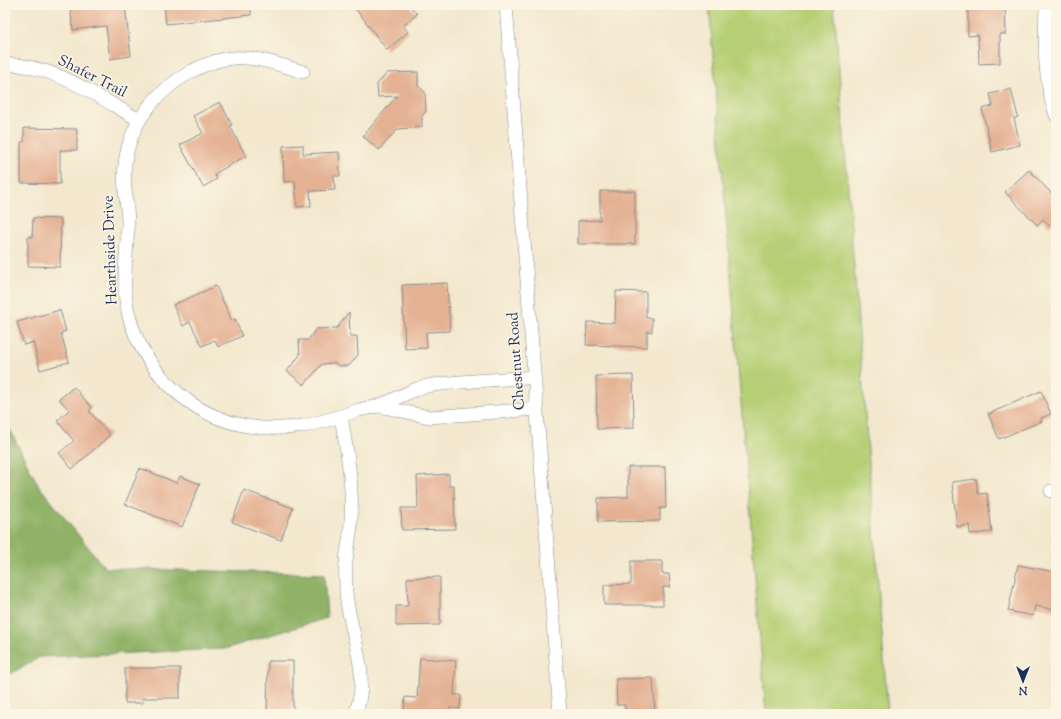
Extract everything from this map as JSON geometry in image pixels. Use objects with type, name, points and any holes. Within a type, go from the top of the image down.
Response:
[{"type":"street","name":"Chestnut Road","points":[[506,5],[560,714]]},
{"type":"street","points":[[1046,5],[1045,68],[1049,96],[1056,115]]},
{"type":"street","name":"Hearthside Drive","points":[[303,72],[279,64],[247,58],[219,60],[198,68],[174,81],[155,98],[139,120],[127,150],[124,165],[124,184],[128,224],[125,279],[128,308],[132,324],[148,358],[158,373],[180,395],[211,415],[240,425],[268,429],[287,429],[310,426],[361,409],[379,406],[426,386],[534,377]]},
{"type":"street","name":"Shafer Trail","points":[[5,64],[31,67],[54,73],[139,120]]},
{"type":"street","name":"Hearthside Drive","points":[[379,406],[429,417],[537,409]]},
{"type":"street","points":[[340,417],[347,450],[351,496],[351,518],[346,562],[346,592],[362,669],[360,697],[355,714]]},
{"type":"green space","points":[[709,5],[834,5],[888,714],[766,714]]},
{"type":"green space","points":[[5,420],[38,485],[105,568],[324,574],[327,618],[224,649],[40,657],[5,677]]},
{"type":"building","points":[[70,5],[125,5],[131,56],[110,59],[106,26],[73,30]]},
{"type":"building","points":[[164,5],[251,5],[251,15],[166,24]]},
{"type":"building","points":[[353,5],[409,5],[417,14],[403,26],[408,32],[387,50]]},
{"type":"building","points":[[968,5],[1005,5],[1006,34],[1000,34],[1000,63],[979,64],[978,35],[968,36]]},
{"type":"building","points":[[418,72],[418,86],[425,92],[426,111],[422,116],[422,127],[398,129],[379,150],[363,136],[397,96],[378,97],[377,84],[387,73]]},
{"type":"building","points":[[1011,89],[1018,117],[1014,118],[1020,145],[992,152],[982,109],[993,106],[990,94]]},
{"type":"building","points":[[220,102],[232,125],[230,126],[246,156],[214,174],[217,179],[203,187],[180,145],[203,133],[193,116]]},
{"type":"building","points":[[24,128],[77,129],[77,150],[60,150],[60,184],[21,183],[21,142],[24,142]]},
{"type":"building","points":[[303,145],[303,154],[339,152],[340,176],[334,176],[335,190],[310,191],[311,206],[297,207],[295,181],[284,182],[283,146]]},
{"type":"building","points":[[1029,170],[1056,198],[1056,219],[1049,226],[1043,219],[1037,225],[1005,192]]},
{"type":"building","points":[[600,191],[635,191],[635,244],[578,244],[578,221],[600,220]]},
{"type":"building","points":[[33,218],[61,219],[60,267],[28,266],[28,237],[32,237]]},
{"type":"building","points":[[447,283],[450,331],[426,332],[427,348],[405,349],[402,285]]},
{"type":"building","points":[[216,286],[232,321],[235,319],[242,336],[218,347],[215,340],[202,346],[190,322],[183,326],[173,305]]},
{"type":"building","points":[[616,291],[646,292],[646,318],[652,318],[652,332],[647,331],[647,347],[586,345],[587,322],[615,323]]},
{"type":"building","points":[[60,310],[66,331],[61,333],[69,362],[40,370],[33,342],[24,345],[17,322]]},
{"type":"building","points":[[349,312],[350,336],[357,336],[358,355],[349,366],[339,366],[335,363],[322,364],[304,385],[287,371],[300,355],[299,340],[308,340],[316,329],[337,328]]},
{"type":"building","points":[[633,375],[634,428],[597,429],[596,376]]},
{"type":"building","points":[[74,387],[92,408],[89,411],[110,435],[72,469],[59,453],[74,441],[57,421],[69,410],[59,399]]},
{"type":"building","points":[[1041,391],[1051,414],[1041,418],[1042,421],[999,439],[988,414]]},
{"type":"building","points":[[628,467],[665,467],[666,508],[660,508],[660,521],[598,522],[598,498],[628,497]]},
{"type":"building","points":[[140,468],[177,483],[180,476],[200,484],[182,527],[125,504]]},
{"type":"building","points":[[449,474],[449,486],[454,486],[455,529],[402,530],[401,508],[418,508],[417,476]]},
{"type":"building","points":[[976,479],[978,494],[987,493],[992,532],[970,534],[969,525],[957,527],[952,482]]},
{"type":"building","points":[[244,490],[293,508],[281,540],[232,522]]},
{"type":"building","points":[[631,561],[662,561],[662,574],[669,574],[670,587],[663,587],[663,605],[604,605],[604,585],[631,584]]},
{"type":"building","points":[[1018,565],[1056,572],[1056,610],[1035,606],[1033,616],[1008,611]]},
{"type":"building","points":[[440,577],[440,625],[396,626],[396,606],[408,606],[407,578]]},
{"type":"building","points":[[420,658],[456,661],[454,695],[461,695],[460,709],[450,708],[449,714],[404,714],[405,697],[417,698]]},
{"type":"building","points":[[268,661],[293,661],[293,714],[267,714]]},
{"type":"building","points":[[125,668],[180,668],[180,698],[143,698],[143,703],[125,703]]},
{"type":"building","points":[[653,678],[655,714],[625,714],[625,705],[617,705],[616,679]]}]
